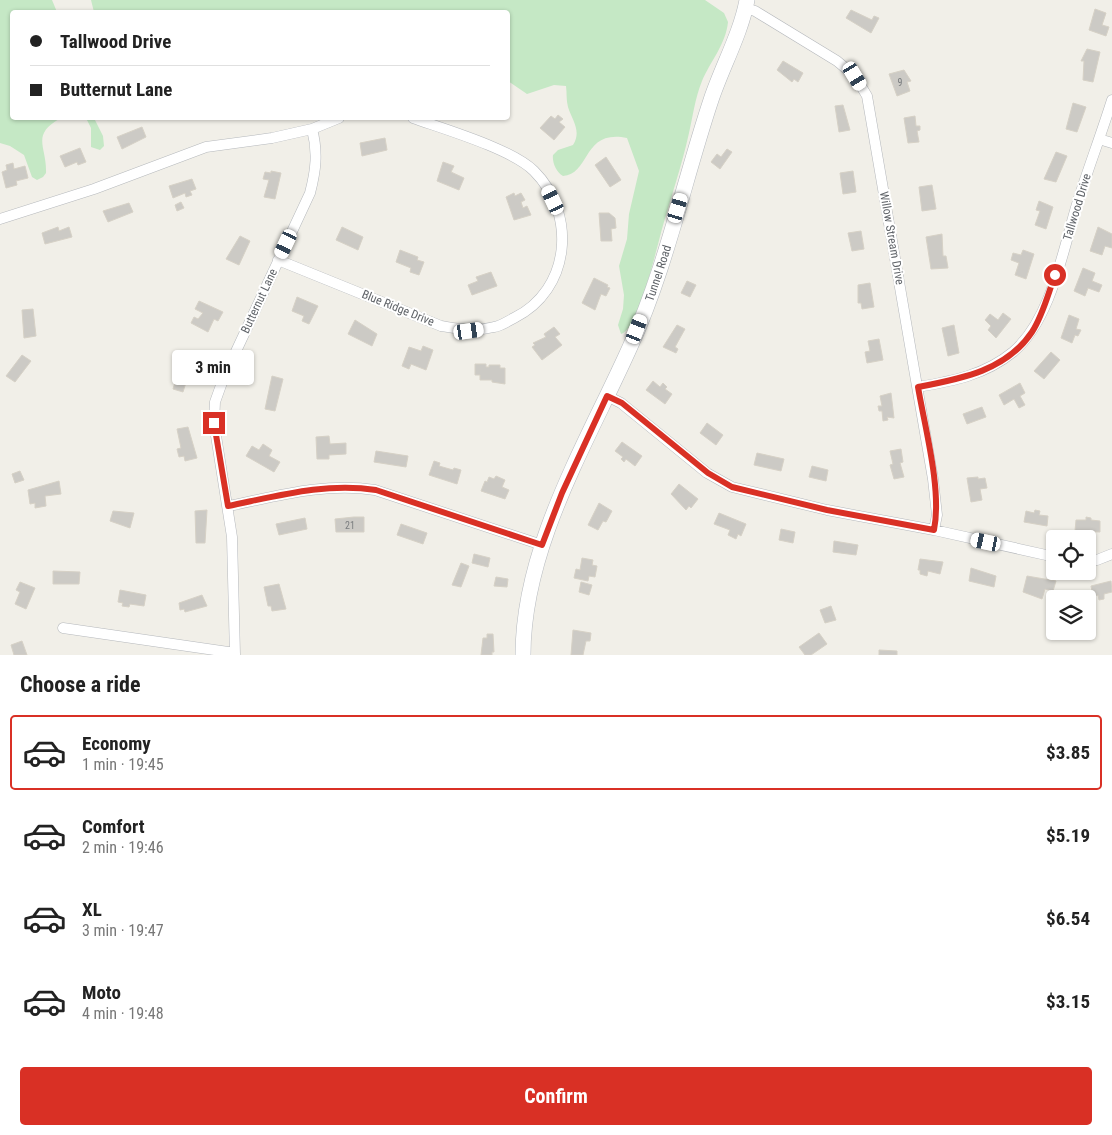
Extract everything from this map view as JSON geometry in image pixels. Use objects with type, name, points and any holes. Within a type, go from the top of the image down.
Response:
[{"type":"main road","name":"Tunnel Road","points":[[523,655],[527,614],[542,545],[562,493],[631,345],[650,297],[712,99],[746,4]]},
{"type":"street","name":"Willow Stream Drive","points":[[746,4],[837,61],[855,76],[867,96],[934,479],[937,515],[934,530]]},
{"type":"street","name":"Tallwood Drive","points":[[918,387],[950,382],[994,366],[1014,351],[1031,332],[1042,311],[1061,258],[1112,100]]},
{"type":"street","points":[[0,219],[94,189],[206,147],[272,138],[312,128],[334,120]]},
{"type":"street","name":"Blue Ridge Drive","points":[[278,260],[441,326],[469,331],[495,327],[522,314],[541,298],[552,283],[561,262],[563,235],[559,211],[548,188],[533,170],[514,156],[418,120]]},
{"type":"street","name":"Butternut Lane","points":[[235,654],[232,537],[214,423],[216,402],[224,377],[310,193],[316,171],[317,148],[312,128]]},
{"type":"street","points":[[1099,139],[1112,143]]},
{"type":"street","points":[[607,396],[622,403],[708,473],[732,487],[827,510],[934,530],[1046,555]]},
{"type":"street","points":[[228,506],[295,492],[352,486],[376,490],[542,545]]},
{"type":"street","points":[[1096,560],[1112,554]]},
{"type":"street","points":[[62,628],[235,654]]},
{"type":"green space","points":[[0,0],[52,0],[56,10],[10,10],[10,120],[58,120],[51,124],[43,136],[46,173],[37,180],[32,177],[24,155],[10,146],[0,143]]},
{"type":"green space","points":[[91,0],[705,0],[724,13],[728,22],[724,38],[702,81],[683,157],[646,287],[634,318],[627,329],[621,334],[618,325],[623,309],[624,295],[619,266],[627,239],[629,214],[639,171],[627,138],[612,137],[602,140],[594,146],[572,173],[563,176],[558,172],[554,164],[553,155],[558,150],[573,145],[577,135],[567,104],[566,86],[554,85],[527,94],[510,82],[510,10],[94,10]]},
{"type":"green space","points":[[87,120],[95,120],[103,136],[104,146],[100,150],[91,147],[91,128]]},
{"type":"building","points":[[1095,9],[1106,13],[1102,25],[1109,27],[1106,36],[1089,30]]},
{"type":"building","points":[[851,10],[872,20],[874,16],[879,18],[871,33],[846,18]]},
{"type":"building","points":[[1087,49],[1100,52],[1093,82],[1083,80],[1084,61],[1081,61]]},
{"type":"building","points":[[783,61],[803,73],[798,82],[794,79],[792,82],[777,70]]},
{"type":"building","points":[[904,70],[911,81],[907,82],[910,91],[897,96],[889,74]]},
{"type":"building","points":[[1073,103],[1086,107],[1077,132],[1066,129]]},
{"type":"building","points":[[843,105],[850,130],[839,132],[835,106]]},
{"type":"building","points":[[558,115],[563,119],[559,122],[565,127],[554,140],[540,128],[551,116],[555,119]]},
{"type":"building","points":[[915,116],[916,126],[920,126],[920,130],[917,131],[919,142],[908,143],[904,118]]},
{"type":"building","points":[[142,127],[146,137],[122,149],[117,137]]},
{"type":"building","points":[[385,138],[387,150],[362,156],[360,143]]},
{"type":"building","points":[[80,148],[86,162],[78,165],[77,162],[65,167],[60,156]]},
{"type":"building","points":[[727,149],[732,152],[720,169],[711,162],[717,154],[721,157]]},
{"type":"building","points":[[1056,152],[1067,156],[1056,182],[1044,179]]},
{"type":"building","points":[[606,157],[621,180],[610,187],[595,165]]},
{"type":"building","points":[[443,162],[454,166],[451,172],[464,178],[459,190],[437,181]]},
{"type":"building","points":[[13,163],[14,169],[25,166],[28,178],[16,181],[17,185],[6,188],[2,172],[7,170],[6,165]]},
{"type":"building","points":[[271,171],[281,173],[275,199],[264,197],[269,180],[263,179],[265,172],[271,173]]},
{"type":"building","points":[[853,171],[856,192],[843,194],[840,173]]},
{"type":"building","points":[[192,179],[196,189],[190,191],[192,195],[186,197],[185,193],[173,198],[169,186]]},
{"type":"building","points":[[932,185],[936,209],[922,211],[919,187]]},
{"type":"building","points":[[514,193],[515,196],[521,193],[525,200],[521,202],[523,208],[527,206],[531,215],[514,220],[506,197]]},
{"type":"building","points":[[1039,201],[1053,207],[1046,229],[1035,225],[1040,211],[1036,210]]},
{"type":"building","points":[[181,202],[184,208],[177,211],[175,205]]},
{"type":"building","points":[[129,203],[133,212],[108,222],[103,211]]},
{"type":"building","points":[[599,213],[609,213],[615,218],[616,228],[611,229],[612,241],[601,241]]},
{"type":"building","points":[[58,227],[59,231],[69,227],[72,237],[45,244],[42,233]]},
{"type":"building","points":[[342,227],[363,237],[358,250],[336,240]]},
{"type":"building","points":[[1098,227],[1112,234],[1112,248],[1105,246],[1102,255],[1090,251]]},
{"type":"building","points":[[861,231],[864,249],[852,251],[848,233]]},
{"type":"building","points":[[942,234],[943,256],[946,256],[948,268],[931,269],[926,237]]},
{"type":"building","points":[[240,236],[250,241],[239,265],[226,259]]},
{"type":"building","points":[[400,250],[418,257],[417,260],[424,262],[419,275],[410,272],[411,268],[396,262]]},
{"type":"building","points":[[1023,250],[1034,254],[1026,279],[1015,275],[1019,263],[1011,260],[1013,253],[1021,255]]},
{"type":"building","points":[[1083,268],[1095,273],[1092,281],[1102,285],[1099,292],[1088,288],[1085,296],[1074,291]]},
{"type":"building","points":[[491,272],[497,286],[472,295],[468,285],[478,281],[476,277]]},
{"type":"building","points":[[594,278],[610,288],[606,296],[601,294],[595,310],[582,303]]},
{"type":"building","points":[[687,281],[696,285],[690,297],[681,293]]},
{"type":"building","points":[[870,283],[874,307],[862,309],[861,303],[858,303],[858,285]]},
{"type":"building","points":[[297,297],[318,306],[309,324],[302,321],[304,316],[292,311]]},
{"type":"building","points":[[199,301],[223,312],[218,321],[214,319],[208,332],[191,323],[194,317],[198,319],[203,313],[195,309]]},
{"type":"building","points":[[33,309],[36,336],[24,338],[22,310]]},
{"type":"building","points":[[1003,313],[1011,319],[996,338],[988,330],[991,326],[985,320],[990,314],[998,320]]},
{"type":"building","points":[[1069,315],[1079,319],[1076,329],[1081,330],[1078,336],[1075,335],[1072,343],[1061,338]]},
{"type":"building","points":[[355,320],[377,334],[372,346],[348,334]]},
{"type":"building","points":[[677,325],[685,329],[675,347],[678,349],[676,353],[663,347]]},
{"type":"building","points":[[954,325],[959,353],[948,356],[942,328]]},
{"type":"building","points":[[554,327],[560,334],[555,337],[562,345],[542,360],[532,347],[535,345],[533,343],[546,337],[544,334]]},
{"type":"building","points":[[879,339],[883,360],[867,363],[865,352],[870,351],[868,341]]},
{"type":"building","points":[[423,346],[433,350],[426,370],[411,364],[409,369],[402,366],[409,347],[421,351]]},
{"type":"building","points":[[1051,352],[1060,360],[1044,379],[1034,371]]},
{"type":"building","points":[[22,355],[31,361],[15,382],[6,376]]},
{"type":"building","points":[[475,364],[486,364],[486,367],[489,367],[489,365],[500,365],[500,368],[505,368],[505,384],[492,382],[492,380],[480,380],[480,375],[475,375]]},
{"type":"building","points":[[178,372],[188,376],[183,392],[173,389]]},
{"type":"building","points":[[272,376],[283,379],[275,411],[265,409]]},
{"type":"building","points":[[653,381],[660,387],[663,383],[667,387],[665,389],[672,394],[665,404],[646,390]]},
{"type":"building","points":[[1020,383],[1025,393],[1020,396],[1025,405],[1019,408],[1014,399],[1004,405],[999,395]]},
{"type":"building","points":[[891,393],[894,418],[887,417],[888,420],[883,421],[882,411],[879,411],[878,406],[882,406],[880,396]]},
{"type":"building","points":[[982,407],[986,417],[967,424],[963,414]]},
{"type":"building","points":[[707,423],[723,435],[716,445],[700,433]]},
{"type":"building","points":[[188,427],[197,458],[185,461],[184,456],[179,457],[177,449],[181,448],[177,429]]},
{"type":"building","points":[[329,436],[330,444],[346,443],[346,454],[329,455],[329,459],[317,459],[316,437]]},
{"type":"building","points":[[622,442],[642,456],[635,466],[626,459],[624,462],[621,459],[623,457],[615,451]]},
{"type":"building","points":[[263,444],[272,450],[269,456],[280,462],[274,472],[246,456],[252,446],[259,450]]},
{"type":"building","points":[[901,449],[903,462],[900,463],[904,477],[894,479],[890,465],[893,464],[890,451]]},
{"type":"building","points":[[376,451],[408,456],[406,467],[374,462]]},
{"type":"building","points":[[757,453],[784,459],[781,471],[754,465]]},
{"type":"building","points":[[434,461],[440,463],[439,466],[461,470],[457,484],[429,475]]},
{"type":"building","points":[[812,466],[828,470],[826,481],[809,477]]},
{"type":"building","points":[[20,471],[24,480],[15,483],[12,474]]},
{"type":"building","points":[[496,476],[505,480],[502,487],[509,490],[505,499],[481,491],[489,477],[494,479]]},
{"type":"building","points":[[978,477],[978,479],[985,478],[987,488],[980,489],[982,500],[971,502],[967,478]]},
{"type":"building","points":[[59,481],[61,494],[45,496],[46,506],[35,508],[35,503],[30,504],[28,490]]},
{"type":"building","points":[[679,484],[698,499],[691,508],[689,506],[686,510],[671,494]]},
{"type":"building","points":[[599,503],[612,511],[606,522],[603,521],[598,530],[588,525]]},
{"type":"building","points":[[207,510],[205,543],[196,543],[195,511]]},
{"type":"building","points":[[1035,510],[1040,511],[1039,515],[1048,516],[1047,526],[1024,522],[1026,511],[1034,513]]},
{"type":"building","points":[[113,511],[134,513],[130,528],[110,521]]},
{"type":"building","points":[[719,513],[746,524],[741,536],[738,534],[736,539],[728,535],[730,530],[714,524]]},
{"type":"building","points":[[364,517],[364,532],[336,532],[335,519]]},
{"type":"building","points":[[1086,517],[1091,518],[1091,520],[1100,521],[1100,532],[1096,532],[1096,530],[1075,530],[1076,520],[1086,520]]},
{"type":"building","points":[[305,518],[307,529],[279,535],[276,524]]},
{"type":"building","points":[[401,524],[427,533],[423,544],[397,535]]},
{"type":"building","points":[[781,529],[795,532],[793,543],[779,540]]},
{"type":"building","points":[[834,541],[858,545],[856,555],[833,552]]},
{"type":"building","points":[[474,554],[490,558],[488,567],[472,563]]},
{"type":"building","points":[[582,558],[593,560],[592,565],[597,566],[595,577],[589,576],[588,581],[574,578],[576,569],[580,570]]},
{"type":"building","points":[[920,559],[943,562],[940,574],[928,571],[927,576],[920,574],[920,570],[918,570]]},
{"type":"building","points":[[461,563],[469,566],[461,587],[452,585]]},
{"type":"building","points":[[971,568],[996,576],[994,587],[969,581]]},
{"type":"building","points":[[53,571],[80,572],[79,584],[53,584]]},
{"type":"building","points":[[1027,576],[1056,581],[1053,590],[1045,589],[1042,599],[1023,592]]},
{"type":"building","points":[[496,577],[508,579],[507,587],[494,586]]},
{"type":"building","points":[[1111,581],[1112,592],[1104,594],[1104,599],[1099,600],[1098,595],[1096,595],[1096,590],[1092,590],[1091,586]]},
{"type":"building","points":[[20,582],[35,588],[26,609],[15,604],[20,592],[16,590]]},
{"type":"building","points":[[581,582],[592,585],[589,595],[579,592]]},
{"type":"building","points":[[279,584],[286,609],[272,611],[271,606],[268,606],[264,587]]},
{"type":"building","points":[[120,590],[146,595],[144,606],[130,604],[129,607],[122,606],[123,603],[118,602]]},
{"type":"building","points":[[202,595],[207,606],[185,612],[184,609],[180,610],[179,603]]},
{"type":"building","points":[[831,606],[836,620],[825,623],[820,610]]},
{"type":"building","points":[[573,630],[591,633],[590,641],[586,641],[583,655],[571,655]]},
{"type":"building","points":[[819,633],[827,644],[811,655],[805,655],[799,647]]},
{"type":"building","points":[[487,634],[493,634],[494,652],[492,652],[492,655],[481,655],[483,638],[487,638]]},
{"type":"building","points":[[22,641],[27,655],[14,655],[11,645]]},
{"type":"building","points":[[879,650],[897,651],[897,655],[879,655]]},
{"type":"route","points":[[214,423],[228,506],[295,492],[352,486],[376,490],[542,545],[562,493],[607,396],[622,403],[708,473],[732,487],[827,510],[934,530],[937,515],[934,479],[918,387],[950,382],[973,375],[994,366],[1014,351],[1031,332],[1042,311],[1055,275]]}]
